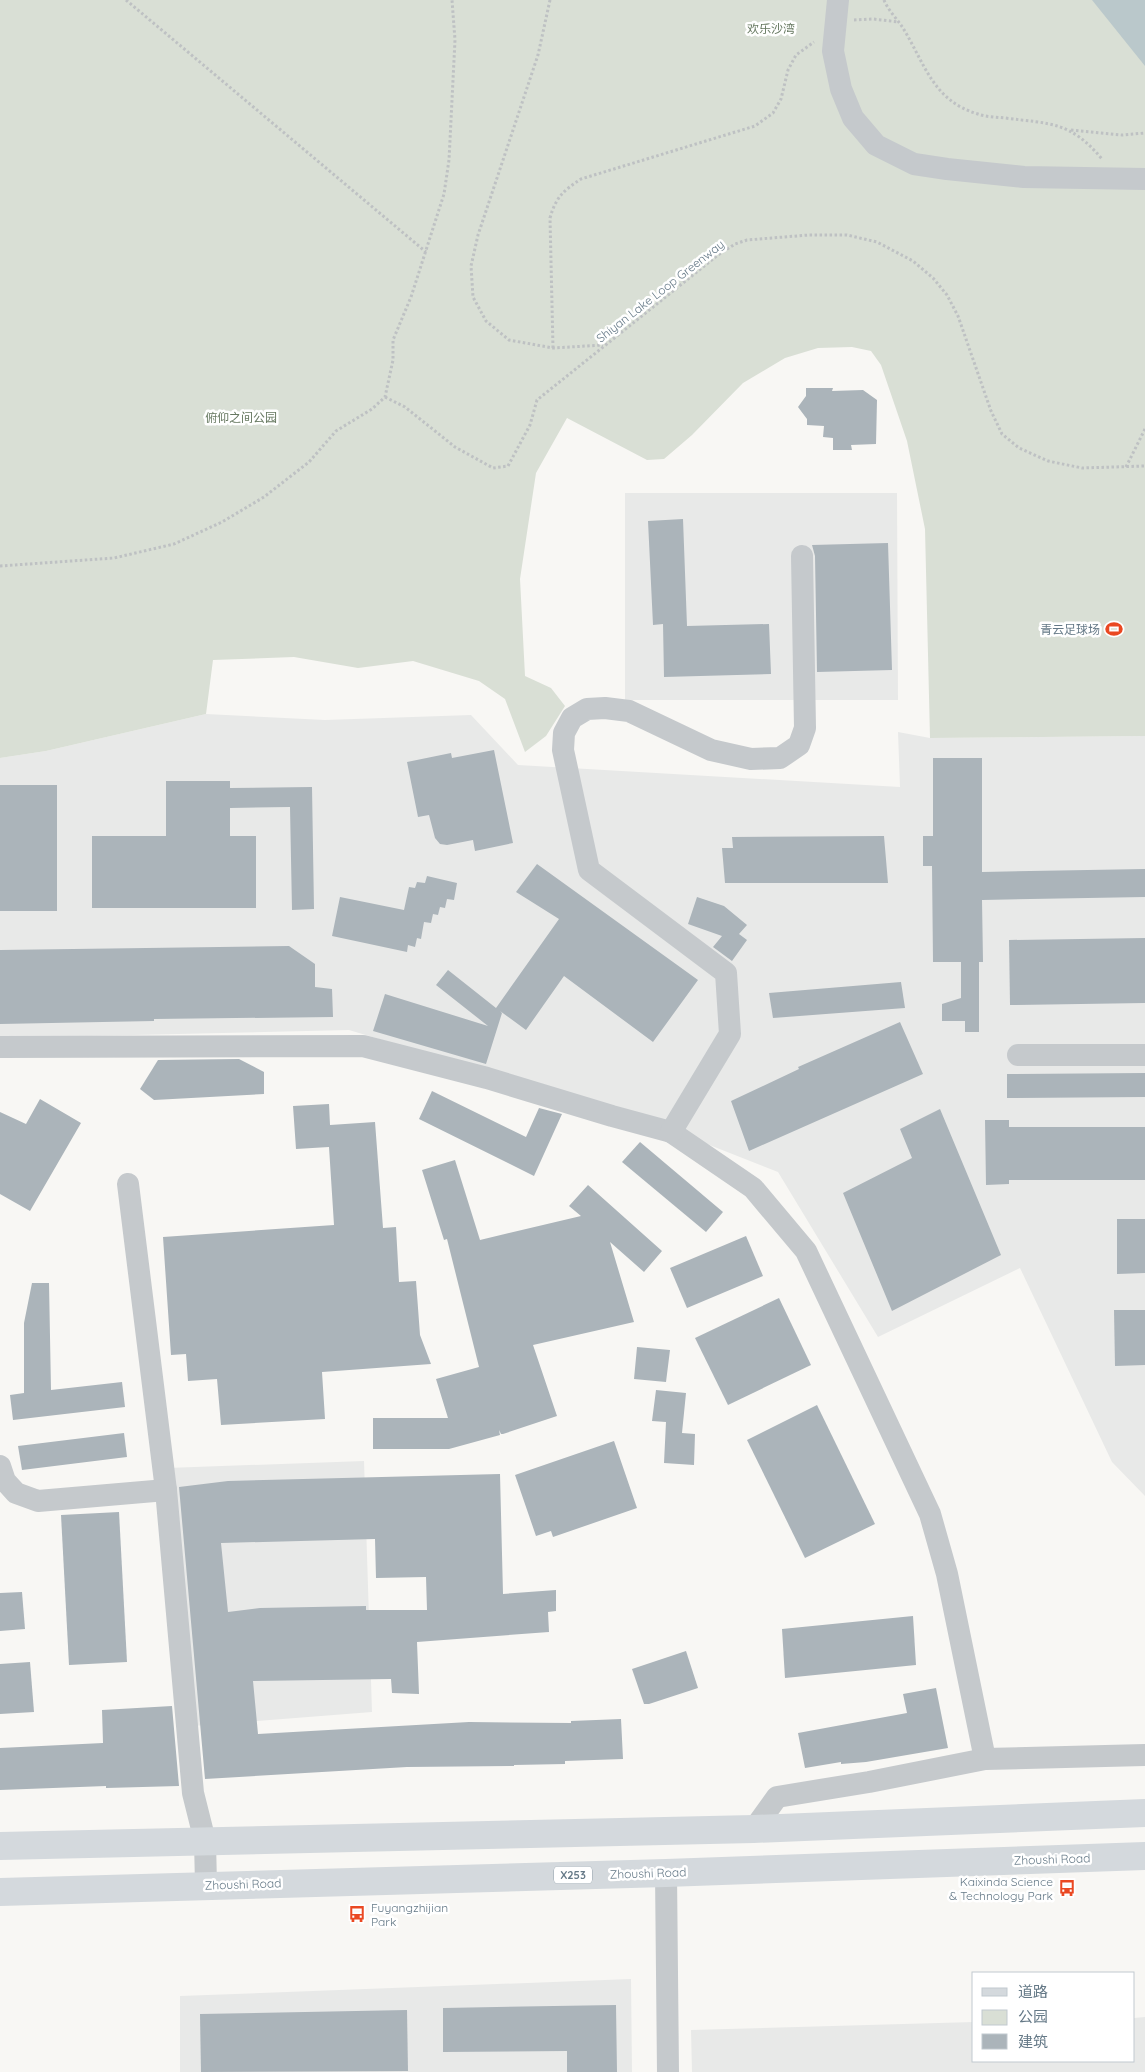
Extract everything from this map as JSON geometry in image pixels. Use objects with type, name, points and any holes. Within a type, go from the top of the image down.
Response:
[{"type":"main road","points":[[0,1846],[754,1829],[1145,1813]]},
{"type":"main road","name":"Zhoushi Road","points":[[0,1892],[666,1873],[1145,1856]]},
{"type":"street","points":[[838,0],[833,51],[841,89],[854,118],[876,145],[914,164],[947,169],[1024,177],[1145,179]]},
{"type":"street","points":[[671,1132],[730,1034],[726,973],[589,870],[563,750],[564,733],[572,718],[587,709],[605,708],[629,711],[711,750],[751,759],[780,758],[799,745],[805,728],[802,556]]},
{"type":"street","points":[[0,1047],[363,1046],[487,1078],[671,1132],[753,1188],[806,1251],[930,1514],[947,1574],[985,1759]]},
{"type":"street","points":[[1018,1055],[1145,1055]]},
{"type":"street","points":[[128,1184],[166,1490],[193,1793],[205,1841],[206,1885]]},
{"type":"street","points":[[0,1466],[5,1481],[16,1493],[38,1501],[166,1490]]},
{"type":"street","points":[[754,1829],[777,1797],[869,1782],[985,1759],[1145,1755]]},
{"type":"street","points":[[666,1873],[668,2072]]},
{"type":"path","points":[[126,0],[426,252]]},
{"type":"path","points":[[0,566],[114,558],[182,540],[222,522],[264,497],[309,462],[336,431],[372,409],[385,397],[393,360],[393,340],[411,297],[444,194],[449,160],[454,40],[452,0]]},
{"type":"path","points":[[550,0],[538,55],[478,235],[471,266],[473,297],[486,321],[509,340],[553,348],[605,345]]},
{"type":"path","points":[[884,0],[899,22],[936,88],[949,100],[978,114],[1031,120],[1070,130],[1122,135],[1145,133]]},
{"type":"path","points":[[553,348],[550,218],[554,202],[565,189],[581,179],[755,126],[773,113],[781,100],[788,70],[796,55],[855,20],[873,19],[899,22]]},
{"type":"path","points":[[1070,130],[1088,142],[1116,179]]},
{"type":"path","name":"Shiyan Lake Loop Greenway","points":[[385,397],[405,407],[454,447],[493,468],[508,466],[530,425],[537,400],[718,255],[735,244],[747,240],[809,235],[847,235],[877,242],[913,261],[933,278],[947,295],[958,316],[991,411],[1002,434],[1019,448],[1048,461],[1082,468],[1145,466]]},
{"type":"path","points":[[1126,467],[1145,429]]},
{"type":"shaded area","points":[[1092,0],[1145,0],[1145,66]]},
{"type":"shaded area","points":[[625,493],[897,493],[898,700],[625,700]]},
{"type":"shaded area","points":[[206,714],[325,720],[471,715],[518,765],[900,787],[898,732],[930,738],[1145,736],[1145,1496],[1112,1462],[1020,1268],[878,1337],[778,1172],[636,1116],[349,1030],[0,1038],[0,758],[46,751]]},
{"type":"shaded area","points":[[364,1461],[372,1712],[193,1726],[167,1468]]},
{"type":"shaded area","points":[[631,1979],[632,2072],[180,2072],[180,1996]]},
{"type":"shaded area","points":[[1145,2017],[1145,2072],[692,2072],[691,2030],[972,2022],[972,2062],[1135,2062],[1135,2018]]},
{"type":"green space","points":[[0,0],[1145,0],[1145,736],[930,738],[925,529],[907,441],[881,365],[871,351],[852,347],[818,348],[785,358],[743,383],[692,435],[664,459],[647,460],[567,418],[536,473],[520,579],[525,676],[551,688],[565,706],[546,736],[525,752],[505,699],[479,681],[413,661],[358,668],[294,657],[213,660],[206,714],[46,751],[0,758]]},
{"type":"building","points":[[806,388],[833,388],[832,391],[863,390],[877,400],[876,444],[851,445],[852,450],[833,450],[833,438],[823,437],[824,426],[807,425],[807,419],[798,407],[806,396]]},
{"type":"building","points":[[683,519],[687,626],[769,624],[771,674],[664,677],[663,624],[653,625],[648,521]]},
{"type":"building","points":[[888,543],[892,670],[817,672],[815,556],[812,545]]},
{"type":"building","points":[[494,750],[513,843],[475,851],[473,840],[447,845],[440,844],[435,838],[429,815],[418,817],[407,762],[451,753],[452,758]]},
{"type":"building","points":[[933,758],[982,758],[982,872],[1145,869],[1145,897],[982,900],[983,962],[979,962],[979,1032],[965,1032],[965,1021],[942,1021],[942,1004],[961,998],[961,962],[933,962],[932,866],[923,866],[923,836],[933,836]]},
{"type":"building","points":[[166,781],[230,781],[230,788],[312,787],[314,909],[292,910],[290,807],[230,808],[230,836],[256,836],[256,908],[92,908],[92,836],[166,836]]},
{"type":"building","points":[[0,785],[57,785],[57,911],[0,911]]},
{"type":"building","points":[[884,836],[888,883],[725,883],[722,848],[733,848],[732,837]]},
{"type":"building","points":[[537,864],[698,980],[653,1042],[564,976],[526,1030],[500,1011],[502,1013],[486,1064],[373,1031],[385,994],[488,1026],[436,985],[448,970],[496,1008],[559,919],[516,892]]},
{"type":"building","points":[[427,876],[457,883],[454,900],[447,899],[445,908],[440,907],[438,915],[433,914],[431,923],[424,922],[421,939],[417,938],[415,947],[408,945],[407,952],[332,936],[340,897],[404,910],[409,887],[415,888],[417,882],[425,883]]},
{"type":"building","points":[[697,897],[724,906],[747,925],[739,934],[747,940],[732,961],[713,947],[722,936],[688,924]]},
{"type":"building","points":[[1145,938],[1145,1003],[1010,1005],[1009,940]]},
{"type":"building","points":[[289,946],[315,964],[315,987],[332,989],[333,1017],[154,1019],[154,1021],[0,1024],[0,950]]},
{"type":"building","points":[[901,982],[905,1008],[773,1018],[769,993]]},
{"type":"building","points":[[900,1022],[923,1074],[749,1151],[731,1101],[799,1069],[798,1067]]},
{"type":"building","points":[[239,1059],[264,1072],[264,1094],[154,1100],[140,1089],[158,1060]]},
{"type":"building","points":[[1145,1073],[1145,1097],[1007,1098],[1007,1074]]},
{"type":"building","points":[[432,1091],[526,1137],[539,1108],[562,1114],[534,1176],[419,1119]]},
{"type":"building","points":[[40,1099],[81,1123],[30,1211],[0,1194],[0,1112],[26,1124]]},
{"type":"building","points":[[329,1104],[330,1125],[375,1122],[383,1228],[396,1227],[399,1282],[416,1281],[420,1335],[431,1364],[322,1372],[325,1419],[221,1425],[217,1379],[188,1381],[186,1354],[171,1355],[163,1237],[334,1225],[329,1147],[296,1149],[293,1106]]},
{"type":"building","points":[[940,1109],[1001,1255],[892,1311],[843,1193],[912,1158],[900,1129]]},
{"type":"building","points":[[985,1120],[1009,1120],[1009,1127],[1145,1127],[1145,1180],[1009,1180],[1009,1184],[986,1185]]},
{"type":"building","points":[[640,1142],[723,1212],[706,1232],[622,1162]]},
{"type":"building","points":[[455,1160],[480,1240],[581,1216],[569,1206],[588,1185],[662,1251],[644,1272],[610,1242],[634,1322],[533,1345],[557,1416],[503,1434],[499,1430],[500,1435],[449,1449],[373,1449],[373,1418],[448,1418],[436,1379],[479,1367],[447,1239],[444,1240],[422,1170]]},
{"type":"building","points":[[1117,1219],[1145,1219],[1145,1273],[1117,1274]]},
{"type":"building","points":[[746,1236],[763,1276],[687,1308],[670,1268]]},
{"type":"building","points":[[32,1283],[49,1283],[51,1390],[122,1382],[125,1407],[13,1420],[10,1395],[24,1393],[24,1323]]},
{"type":"building","points":[[779,1298],[811,1365],[728,1405],[695,1338]]},
{"type":"building","points":[[1114,1310],[1145,1310],[1145,1365],[1115,1366]]},
{"type":"building","points":[[637,1347],[670,1350],[666,1382],[634,1379]]},
{"type":"building","points":[[656,1390],[686,1393],[682,1433],[695,1434],[694,1465],[664,1463],[666,1422],[652,1421]]},
{"type":"building","points":[[817,1405],[875,1524],[805,1558],[747,1440]]},
{"type":"building","points":[[124,1433],[127,1457],[22,1470],[18,1446]]},
{"type":"building","points":[[614,1441],[637,1508],[553,1537],[551,1531],[536,1536],[515,1475]]},
{"type":"building","points":[[500,1474],[503,1594],[556,1590],[556,1611],[548,1612],[549,1632],[417,1642],[419,1694],[392,1693],[391,1679],[253,1681],[258,1734],[469,1722],[571,1723],[571,1721],[621,1719],[623,1759],[565,1761],[565,1764],[514,1766],[407,1767],[205,1779],[179,1487],[228,1481]],"holes":[[[375,1539],[376,1578],[426,1577],[427,1610],[366,1610],[366,1606],[260,1608],[228,1612],[221,1543]]]},
{"type":"building","points":[[119,1512],[127,1662],[69,1665],[61,1515]]},
{"type":"building","points":[[22,1592],[25,1629],[0,1631],[0,1593]]},
{"type":"building","points":[[913,1616],[916,1665],[785,1678],[782,1629]]},
{"type":"building","points":[[686,1651],[698,1688],[644,1704],[632,1669]]},
{"type":"building","points":[[30,1662],[34,1712],[0,1714],[0,1664]]},
{"type":"building","points":[[936,1688],[948,1748],[866,1762],[841,1764],[841,1762],[805,1768],[798,1733],[907,1713],[903,1694]]},
{"type":"building","points":[[172,1706],[179,1786],[106,1788],[106,1786],[0,1790],[0,1748],[103,1743],[102,1710]]},
{"type":"building","points":[[616,2005],[617,2072],[567,2072],[567,2051],[443,2052],[443,2008]]},
{"type":"building","points":[[407,2010],[408,2071],[201,2072],[200,2014]]},
{"type":"place","name":"青云足球场","points":[[1114,629]]},
{"type":"place","name":"Kaixinda Science & Technology Park","points":[[1067,1888]]},
{"type":"place","name":"Fuyangzhijian Park","points":[[357,1914]]},
{"type":"park label","name":"欢乐沙湾","points":[[771,28]]},
{"type":"park label","name":"俯仰之间公园","points":[[241,417]]}]
